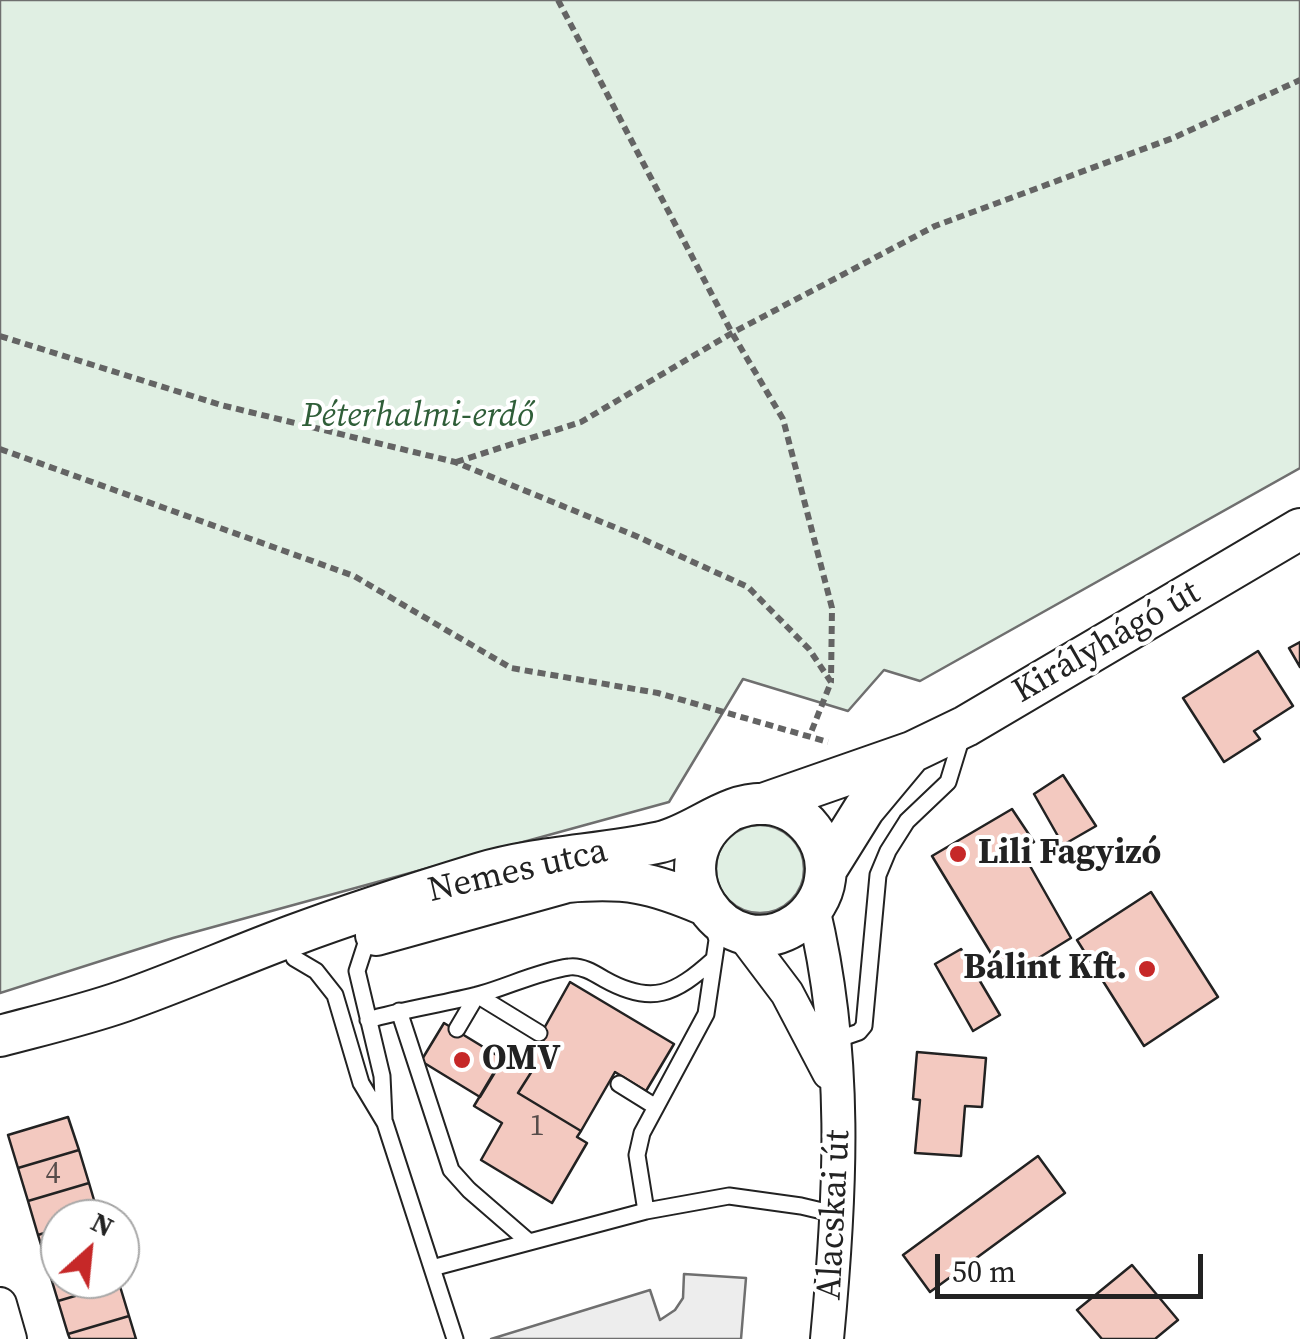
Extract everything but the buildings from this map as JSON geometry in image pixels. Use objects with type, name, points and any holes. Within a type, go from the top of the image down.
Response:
[{"type":"street","name":"Királyhágó út","points":[[746,808],[912,752],[966,726],[1300,529]]},
{"type":"street","name":"Királyhágó út","points":[[826,870],[864,809],[912,752]]},
{"type":"street","points":[[746,808],[788,810],[808,824],[821,846],[826,870],[813,908],[796,924],[775,934],[717,927],[696,883],[698,848],[710,827],[746,808]]},
{"type":"street","name":"Nemes utca","points":[[0,1036],[123,1001],[298,933],[486,872],[665,841],[746,808]]},
{"type":"street","name":"Nemes utca","points":[[206,968],[294,958],[567,882],[596,880],[660,886],[717,927]]},
{"type":"street","name":"Alacskai út","points":[[813,908],[823,949],[841,1133],[839,1215],[827,1339]]},
{"type":"street","name":"Alacskai út","points":[[717,927],[787,993],[838,1090]]},
{"type":"street","points":[[0,1304],[10,1339]]},
{"type":"lane","points":[[833,1041],[859,1032],[864,1026],[878,875],[888,850],[908,821],[948,782],[966,726]]},
{"type":"lane","points":[[368,1020],[477,995],[571,966],[642,995],[677,988],[717,927]]},
{"type":"lane","points":[[646,1211],[637,1155],[642,1133],[706,1014],[717,927]]},
{"type":"lane","points":[[368,937],[356,971],[382,1076],[385,1122]]},
{"type":"lane","points":[[294,958],[316,971],[335,995],[361,1082],[385,1122],[455,1339]]},
{"type":"lane","points":[[615,1007],[624,990]]},
{"type":"lane","points":[[458,1029],[477,995]]},
{"type":"lane","points":[[477,995],[538,1033]]},
{"type":"lane","points":[[400,1011],[451,1170],[529,1242]]},
{"type":"lane","points":[[424,1088],[434,1070]]},
{"type":"lane","points":[[619,1084],[656,1107]]},
{"type":"lane","points":[[432,1268],[646,1211],[730,1196],[839,1215]]},
{"type":"path","points":[[558,0],[732,333],[784,419],[832,608],[831,682],[810,735]]},
{"type":"path","points":[[455,462],[581,422],[732,333],[936,226],[1173,138],[1300,80]]},
{"type":"path","points":[[0,336],[221,405],[455,462],[636,536],[748,587],[809,649],[831,682]]},
{"type":"path","points":[[0,449],[354,576],[511,668],[658,692],[844,744]]},
{"type":"green space","name":"Péterhalmi-erdő","points":[[0,0],[1300,0],[1300,468],[920,681],[884,670],[848,711],[743,679],[669,802],[173,938],[0,993]]},
{"type":"green space","points":[[760,825],[777,828],[791,838],[801,852],[801,886],[791,900],[777,910],[760,913],[743,910],[729,900],[719,886],[716,869],[719,852],[729,838],[743,828]]},
{"type":"shaded area","points":[[684,1274],[746,1278],[741,1339],[491,1339],[650,1290],[660,1320],[675,1310],[683,1298]]},
{"type":"place","name":"Lili Fagyizó","points":[[958,854]]},
{"type":"place","name":"Bálint Kft.","points":[[1147,969]]},
{"type":"place","name":"OMV","points":[[462,1060]]}]
